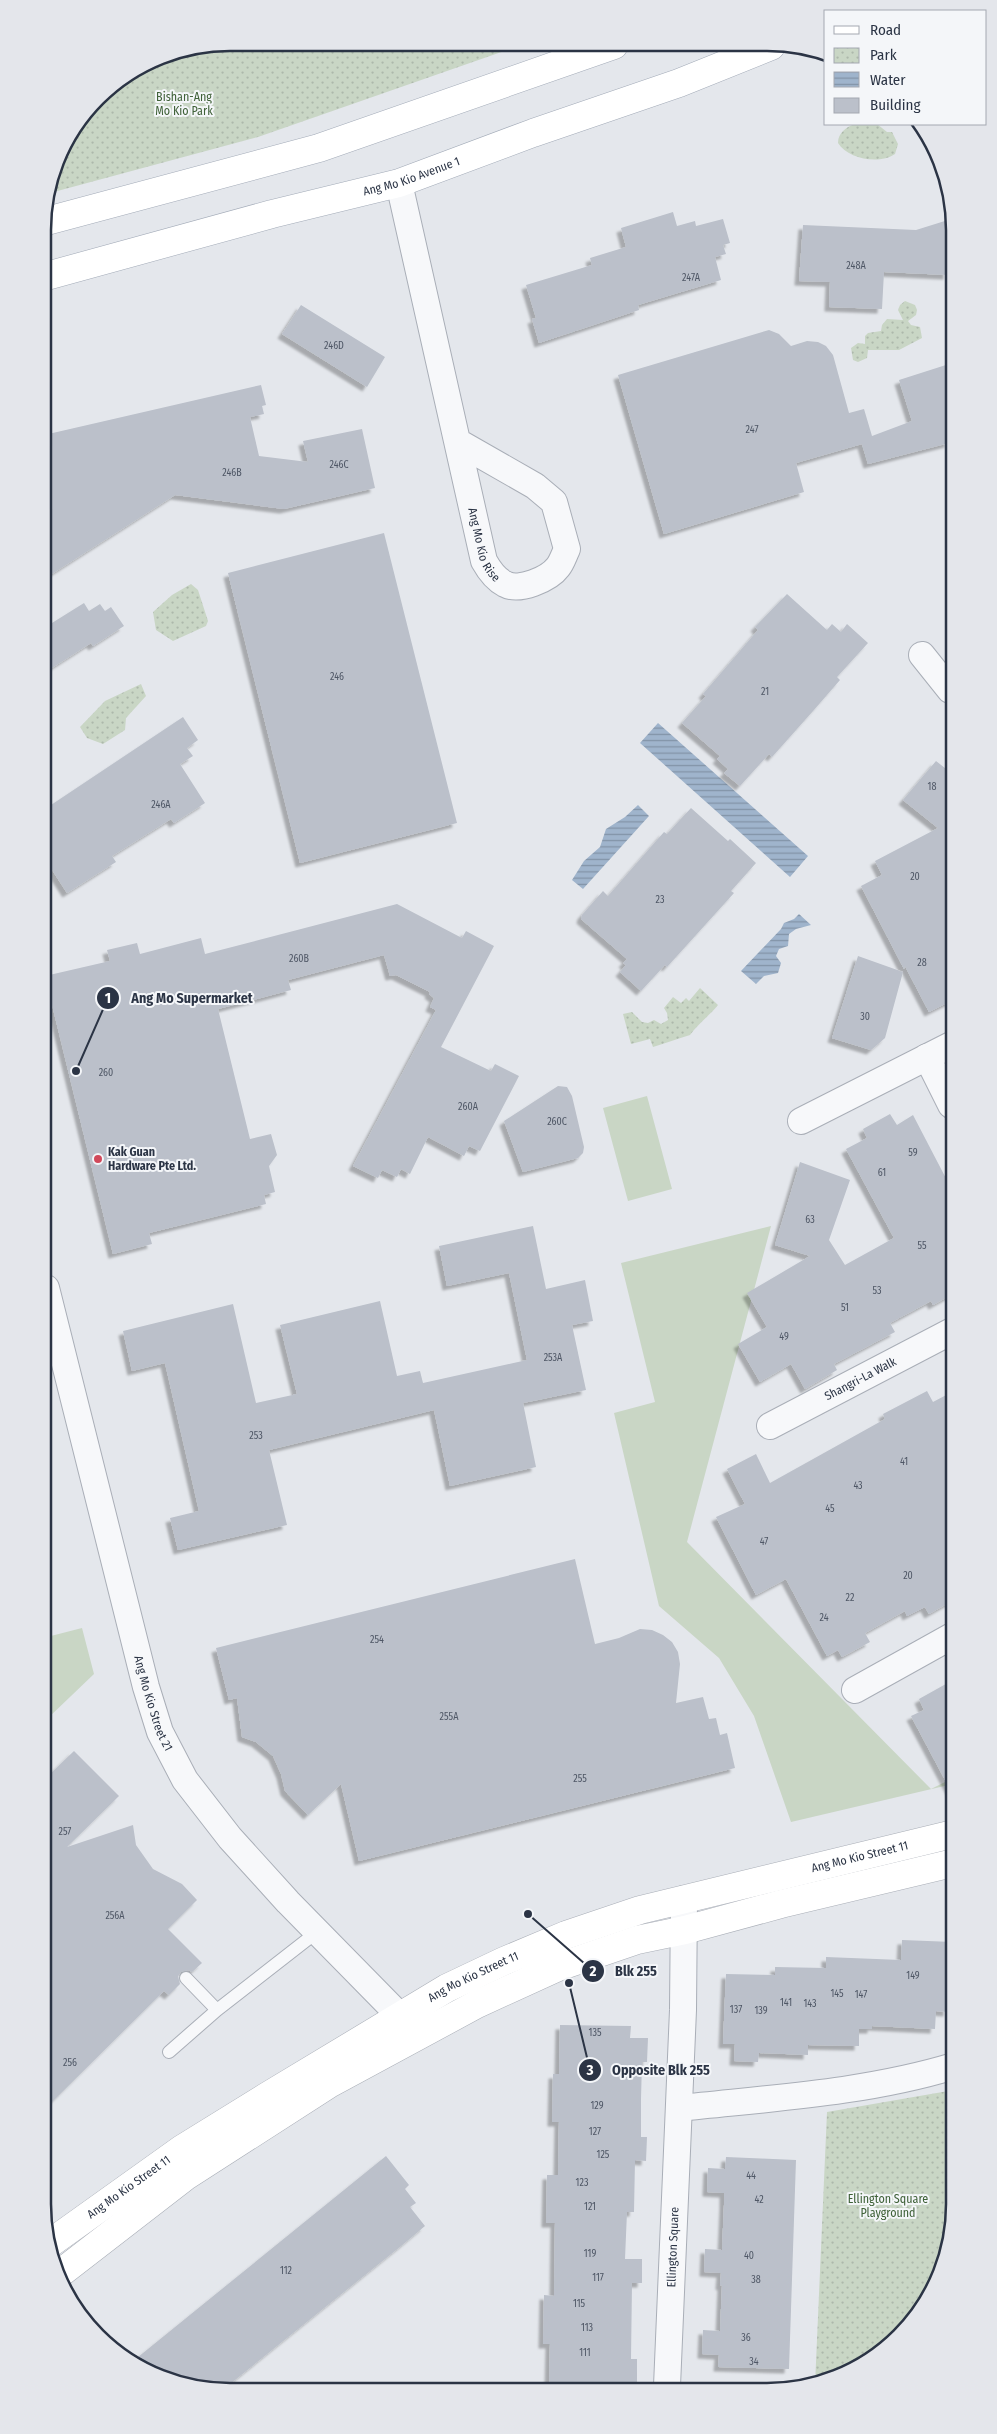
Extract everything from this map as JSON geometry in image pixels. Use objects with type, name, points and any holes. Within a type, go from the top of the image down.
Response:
[{"type":"street","points":[[52,220],[319,148],[596,51]]},
{"type":"street","name":"Ang Mo Kio Avenue 1","points":[[51,275],[272,214],[399,183],[533,133],[679,82],[758,51]]},
{"type":"street","name":"Ang Mo Kio Rise","points":[[399,183],[484,561],[493,574],[506,585],[524,586],[544,578],[558,568],[567,549],[554,502],[535,486],[458,442]]},
{"type":"street","points":[[922,655],[946,685]]},
{"type":"street","points":[[801,1121],[946,1048]]},
{"type":"street","points":[[927,1058],[946,1095]]},
{"type":"street","name":"Ang Mo Kio Street 21","points":[[51,1308],[146,1687],[160,1732],[186,1780],[230,1838],[407,2026]]},
{"type":"street","name":"Shangri-La Walk","points":[[770,1426],[946,1334]]},
{"type":"street","points":[[855,1690],[946,1639]]},
{"type":"street","name":"Ang Mo Kio Street 11","points":[[64,2270],[186,2176],[329,2084],[407,2026],[447,1988],[566,1935],[640,1910],[946,1836]]},
{"type":"street","name":"Ang Mo Kio Street 11","points":[[55,2240],[182,2149],[407,2026],[558,1967],[638,1940],[946,1865]]},
{"type":"street","name":"Ellington Square","points":[[667,2383],[680,2108],[685,1930],[684,1899]]},
{"type":"street","points":[[680,2108],[830,2092],[919,2077],[946,2069]]},
{"type":"lane","points":[[169,2052],[216,2010],[317,1932]]},
{"type":"lane","points":[[186,1978],[216,2010]]},
{"type":"green space","name":"Bishan-Ang Mo Kio Park","points":[[503,51],[258,137],[56,191],[65,162],[75,141],[96,112],[131,81],[162,65],[184,57],[218,52]]},
{"type":"green space","points":[[853,125],[878,125],[887,132],[892,132],[898,144],[895,154],[873,160],[864,159],[849,153],[838,143],[839,136]]},
{"type":"green space","points":[[905,301],[915,305],[916,315],[908,321],[911,325],[920,327],[922,338],[899,350],[868,350],[867,358],[858,362],[853,360],[851,348],[858,343],[865,344],[865,336],[868,333],[881,331],[882,325],[887,319],[903,320],[898,310]]},
{"type":"green space","points":[[191,584],[198,590],[208,621],[206,626],[173,641],[156,630],[153,612],[172,595]]},
{"type":"green space","points":[[141,684],[146,696],[126,718],[125,730],[103,744],[87,738],[80,727],[105,701]]},
{"type":"green space","points":[[700,988],[718,1005],[690,1035],[653,1047],[650,1039],[631,1044],[623,1014],[632,1012],[642,1022],[648,1023],[654,1020],[661,1024],[668,1020],[664,1008],[673,997],[681,1003],[686,998],[689,1001]]},
{"type":"green space","points":[[647,1096],[672,1189],[628,1201],[603,1108]]},
{"type":"green space","points":[[771,1226],[687,1542],[931,1789],[946,1782],[946,1786],[791,1822],[754,1716],[719,1658],[659,1606],[614,1413],[655,1402],[621,1263]]},
{"type":"green space","points":[[82,1628],[94,1674],[51,1715],[51,1636]]},
{"type":"green space","name":"Ellington Square Playground","points":[[946,2091],[946,2204],[940,2250],[927,2283],[909,2313],[885,2338],[866,2353],[846,2364],[815,2376],[827,2112]]},
{"type":"water","points":[[658,723],[808,856],[790,877],[640,743]]},
{"type":"water","points":[[638,805],[649,816],[583,889],[572,880],[584,861],[600,847],[606,829],[625,817]]},
{"type":"water","points":[[799,914],[811,925],[796,929],[789,934],[788,946],[779,949],[776,956],[781,963],[778,973],[764,976],[756,984],[741,971],[781,929],[784,923],[794,919]]},
{"type":"building","points":[[673,212],[677,226],[695,221],[696,226],[723,219],[730,243],[723,245],[726,254],[715,257],[721,280],[638,305],[639,310],[539,343],[532,319],[536,318],[526,285],[592,265],[590,258],[626,247],[621,228]]},
{"type":"building","points":[[945,221],[946,275],[884,272],[882,309],[829,307],[830,282],[799,281],[803,225],[916,230]]},
{"type":"building","points":[[301,305],[385,357],[367,387],[282,334]]},
{"type":"building","points":[[769,330],[779,334],[791,346],[807,341],[818,342],[826,346],[833,355],[849,413],[864,409],[872,436],[912,421],[899,380],[946,365],[946,444],[868,464],[862,444],[796,463],[804,492],[664,534],[618,375]]},
{"type":"building","points":[[261,385],[266,405],[262,406],[264,414],[250,417],[259,456],[308,462],[303,441],[362,429],[375,488],[284,509],[175,495],[51,575],[51,433]]},
{"type":"building","points":[[384,533],[457,823],[300,863],[228,573]]},
{"type":"building","points":[[787,594],[827,630],[832,624],[841,632],[847,624],[868,643],[837,677],[840,680],[772,757],[769,754],[740,786],[724,773],[728,769],[717,759],[720,756],[682,723],[706,696],[703,694],[758,630],[755,627]]},
{"type":"building","points":[[84,603],[89,611],[100,604],[105,611],[111,607],[124,626],[93,646],[91,643],[51,669],[51,624]]},
{"type":"building","points":[[183,717],[198,740],[187,748],[193,756],[180,764],[205,803],[174,823],[171,819],[112,856],[116,862],[67,893],[51,868],[51,805]]},
{"type":"building","points":[[936,761],[946,769],[946,1004],[929,1012],[905,966],[904,969],[861,886],[882,875],[875,861],[938,828],[903,800]]},
{"type":"building","points":[[691,808],[728,841],[730,839],[756,863],[731,891],[734,893],[667,967],[665,965],[641,991],[620,972],[626,965],[623,963],[627,959],[581,919],[582,915],[603,891],[608,896],[664,832],[667,834]]},
{"type":"building","points":[[397,904],[462,938],[466,931],[494,946],[441,1047],[491,1071],[495,1064],[519,1076],[480,1151],[469,1146],[464,1156],[428,1137],[410,1174],[401,1169],[397,1177],[382,1170],[378,1178],[353,1166],[436,1010],[430,1007],[434,998],[429,994],[430,992],[396,975],[390,976],[384,955],[288,980],[291,990],[218,1009],[250,1139],[271,1134],[277,1155],[269,1166],[275,1192],[264,1195],[266,1204],[149,1233],[152,1244],[113,1254],[51,1001],[51,975],[110,961],[107,950],[137,943],[140,954],[201,938],[205,954]]},
{"type":"building","points":[[858,956],[903,972],[885,1038],[871,1050],[832,1038]]},
{"type":"building","points":[[558,1086],[567,1087],[572,1096],[584,1147],[583,1153],[578,1158],[523,1172],[504,1121]]},
{"type":"building","points":[[890,1114],[897,1125],[913,1115],[946,1178],[946,1298],[933,1305],[931,1301],[890,1323],[895,1332],[834,1364],[837,1370],[805,1389],[791,1364],[760,1382],[738,1344],[767,1327],[747,1293],[810,1256],[775,1245],[800,1162],[850,1180],[829,1240],[845,1265],[894,1238],[846,1149],[867,1138],[863,1129]]},
{"type":"building","points":[[533,1226],[546,1289],[585,1280],[593,1321],[572,1325],[586,1390],[523,1403],[536,1467],[450,1486],[434,1410],[269,1450],[287,1525],[178,1550],[170,1518],[199,1511],[165,1363],[132,1371],[123,1331],[233,1304],[256,1403],[297,1394],[280,1325],[380,1301],[397,1376],[420,1371],[423,1383],[527,1360],[509,1273],[447,1286],[439,1246]]},
{"type":"building","points":[[927,1391],[933,1402],[946,1395],[946,1604],[929,1614],[925,1607],[907,1616],[905,1611],[865,1633],[870,1642],[842,1657],[838,1650],[827,1656],[786,1579],[756,1595],[716,1517],[745,1504],[727,1469],[756,1454],[770,1483],[885,1419],[883,1414]]},
{"type":"building","points":[[575,1559],[595,1644],[619,1638],[640,1629],[652,1630],[672,1642],[678,1652],[680,1664],[676,1703],[703,1697],[709,1719],[716,1718],[720,1735],[727,1733],[735,1768],[359,1861],[341,1784],[308,1815],[285,1791],[281,1774],[273,1756],[256,1742],[242,1737],[237,1698],[229,1700],[216,1648]]},
{"type":"building","points":[[946,1684],[946,1782],[911,1716],[924,1710],[919,1699]]},
{"type":"building","points":[[74,1751],[119,1796],[67,1847],[133,1825],[136,1845],[153,1869],[182,1884],[197,1900],[168,1929],[202,1963],[192,1972],[188,1970],[181,1972],[178,1976],[180,1984],[169,1995],[164,1991],[51,2103],[51,1773]]},
{"type":"building","points":[[902,1940],[946,1942],[946,2012],[936,2011],[935,2029],[872,2026],[872,2029],[859,2029],[859,2046],[808,2045],[808,2055],[759,2053],[758,2062],[734,2061],[735,2044],[723,2044],[726,1974],[775,1975],[775,1967],[826,1968],[826,1957],[901,1960]]},
{"type":"building","points":[[560,2025],[631,2026],[630,2038],[648,2038],[647,2062],[642,2062],[641,2099],[641,2137],[647,2137],[646,2161],[635,2160],[634,2212],[627,2212],[625,2259],[642,2259],[642,2283],[632,2283],[631,2359],[637,2359],[637,2382],[549,2383],[550,2344],[543,2344],[544,2295],[554,2296],[555,2223],[546,2223],[547,2175],[558,2175],[559,2122],[552,2122],[553,2074],[559,2074]]},
{"type":"building","points":[[386,2156],[409,2185],[405,2189],[416,2203],[410,2207],[425,2226],[231,2383],[184,2377],[138,2357]]},
{"type":"building","points":[[726,2157],[796,2160],[789,2369],[718,2367],[719,2355],[702,2354],[703,2330],[720,2331],[722,2286],[720,2285],[721,2273],[704,2272],[705,2249],[722,2250],[724,2205],[724,2193],[707,2192],[708,2168],[725,2169]]},
{"type":"place","name":"Ang Mo Supermarket","points":[[76,1071]]},
{"type":"place","name":"Kak Guan Hardware Pte Ltd.","points":[[98,1159]]},
{"type":"place","name":"Blk 255","points":[[528,1914]]},
{"type":"place","name":"Opposite Blk 255","points":[[569,1983]]}]
